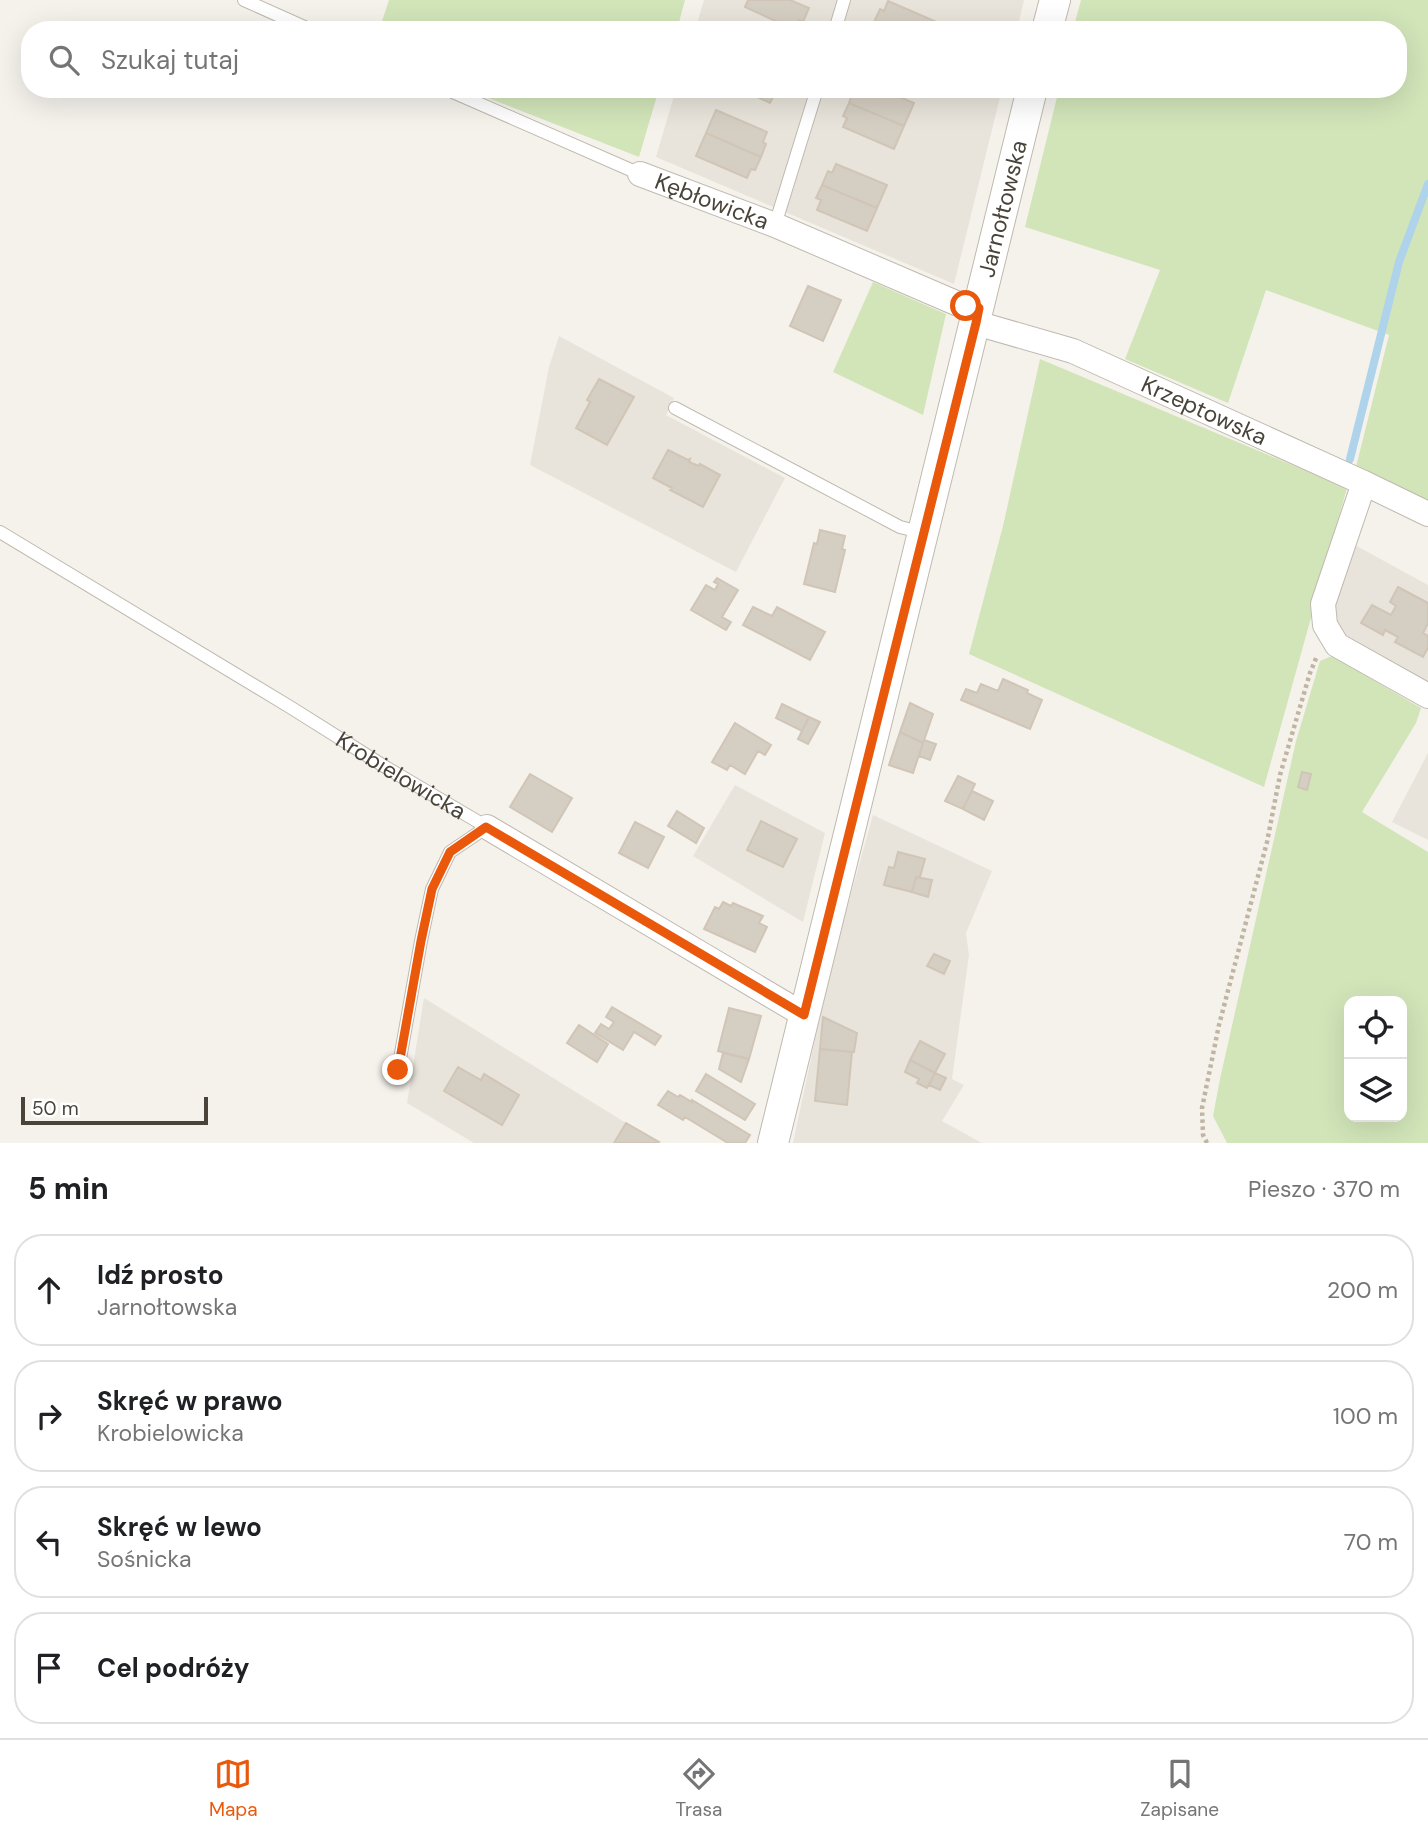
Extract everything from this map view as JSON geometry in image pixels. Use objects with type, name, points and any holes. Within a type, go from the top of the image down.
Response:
[{"type":"street","points":[[1049,21],[1055,0]]},
{"type":"street","name":"Jarnołtowska","points":[[773,1143],[1030,98]]},
{"type":"street","name":"Kębłowicka","points":[[640,174],[775,225],[956,303],[978,316]]},
{"type":"street","name":"Krzeptowska","points":[[978,316],[1073,351],[1428,514]]},
{"type":"street","points":[[1364,483],[1323,604],[1325,625],[1337,645],[1428,696]]},
{"type":"street","name":"Krobielowicka","points":[[486,827],[804,1015]]},
{"type":"lane","points":[[244,0],[291,21]]},
{"type":"lane","points":[[838,21],[844,0]]},
{"type":"lane","name":"Kębłowicka","points":[[467,98],[640,174]]},
{"type":"lane","points":[[775,225],[814,98]]},
{"type":"lane","points":[[675,408],[900,527],[924,533]]},
{"type":"lane","name":"Krobielowicka","points":[[0,532],[486,827]]},
{"type":"lane","points":[[398,1070],[432,889],[450,852],[486,827]]},
{"type":"path","points":[[1207,1143],[1203,1135],[1202,1108],[1219,1025],[1267,842],[1284,762],[1310,673],[1320,650],[1332,636]]},
{"type":"shaded area","points":[[704,0],[1024,0],[1019,21],[698,21]]},
{"type":"shaded area","points":[[673,98],[1000,98],[954,284],[656,157]]},
{"type":"shaded area","points":[[559,336],[674,398],[666,415],[785,478],[736,572],[530,465],[549,367]]},
{"type":"shaded area","points":[[1355,545],[1428,585],[1428,685],[1341,635],[1332,610]]},
{"type":"shaded area","points":[[1428,753],[1428,840],[1392,822]]},
{"type":"shaded area","points":[[735,785],[825,833],[803,922],[693,856]]},
{"type":"shaded area","points":[[873,815],[992,871],[966,933],[969,955],[952,1079],[964,1085],[942,1121],[982,1143],[793,1143],[830,969]]},
{"type":"shaded area","points":[[424,998],[659,1142],[474,1143],[407,1103]]},
{"type":"green space","points":[[389,0],[685,0],[679,21],[382,21]]},
{"type":"green space","points":[[1081,0],[1428,0],[1428,504],[1356,467],[1389,335],[1266,290],[1228,403],[1125,359],[1160,270],[1025,227],[1057,98],[1407,98],[1407,21],[1075,21]]},
{"type":"green space","points":[[488,98],[656,98],[639,157]]},
{"type":"green space","points":[[873,282],[946,314],[923,415],[833,372]]},
{"type":"green space","points":[[1040,359],[1347,488],[1264,787],[969,654],[1003,526]]},
{"type":"green space","points":[[1332,656],[1421,708],[1416,723],[1362,812],[1428,852],[1428,1143],[1227,1143],[1213,1116],[1296,741],[1320,661]]},
{"type":"building","points":[[748,0],[790,0],[809,8],[803,21],[775,21],[745,7]]},
{"type":"building","points":[[888,1],[934,21],[874,21],[880,9],[884,11]]},
{"type":"building","points":[[759,98],[772,98],[770,103]]},
{"type":"building","points":[[851,98],[902,98],[914,103],[904,126],[849,103]]},
{"type":"building","points":[[849,103],[904,126],[894,149],[843,127],[847,118],[843,116]]},
{"type":"building","points":[[716,110],[767,132],[761,157],[706,133]]},
{"type":"building","points":[[706,133],[761,157],[755,170],[751,169],[747,178],[696,156]]},
{"type":"building","points":[[836,164],[887,185],[877,208],[822,185],[828,171],[832,173]]},
{"type":"building","points":[[822,185],[877,208],[867,231],[817,210],[821,200],[816,198]]},
{"type":"building","points":[[808,286],[841,300],[823,341],[790,326]]},
{"type":"building","points":[[599,379],[634,397],[607,445],[576,428]]},
{"type":"building","points":[[668,450],[720,475],[703,507],[653,478]]},
{"type":"building","points":[[820,530],[845,536],[842,549],[845,550],[835,592],[804,584]]},
{"type":"building","points":[[717,578],[738,590],[722,617],[731,622],[726,630],[691,610],[706,585],[715,590],[718,584],[714,582]]},
{"type":"building","points":[[1398,587],[1428,603],[1428,623],[1423,633],[1428,636],[1428,648],[1423,657],[1395,642],[1398,637],[1385,630],[1383,635],[1361,623],[1372,605],[1391,615],[1396,606],[1390,602]]},
{"type":"building","points":[[753,607],[772,616],[777,607],[825,632],[810,660],[743,625]]},
{"type":"building","points":[[1003,679],[1028,690],[1027,693],[1042,700],[1030,729],[961,700],[966,689],[977,693],[981,684],[998,691]]},
{"type":"building","points":[[910,703],[933,714],[923,743],[900,732]]},
{"type":"building","points":[[782,704],[809,717],[802,731],[776,718]]},
{"type":"building","points":[[809,717],[820,722],[808,744],[798,739]]},
{"type":"building","points":[[735,723],[771,745],[765,755],[758,751],[745,774],[730,765],[727,770],[712,762]]},
{"type":"building","points":[[900,732],[923,743],[913,773],[889,765]]},
{"type":"building","points":[[924,740],[936,744],[930,760],[919,756]]},
{"type":"building","points":[[1302,772],[1311,774],[1307,790],[1298,787]]},
{"type":"building","points":[[530,774],[572,798],[552,832],[510,807]]},
{"type":"building","points":[[958,776],[975,784],[963,809],[945,801]]},
{"type":"building","points":[[972,791],[993,801],[984,820],[963,809]]},
{"type":"building","points":[[677,811],[704,828],[696,843],[668,826]]},
{"type":"building","points":[[761,821],[797,839],[783,867],[747,850]]},
{"type":"building","points":[[635,822],[664,837],[648,868],[619,853]]},
{"type":"building","points":[[898,852],[925,859],[912,892],[884,885],[889,867],[894,868]]},
{"type":"building","points":[[916,877],[932,880],[928,897],[912,892]]},
{"type":"building","points":[[723,902],[731,906],[733,903],[763,916],[759,923],[767,927],[755,952],[704,929],[715,907],[719,909]]},
{"type":"building","points":[[934,954],[950,961],[944,974],[927,966]]},
{"type":"building","points":[[612,1007],[661,1036],[655,1045],[634,1032],[623,1050],[595,1033],[601,1024],[609,1029],[614,1022],[606,1017]]},
{"type":"building","points":[[729,1008],[761,1016],[749,1059],[718,1051]]},
{"type":"building","points":[[823,1017],[857,1033],[854,1052],[820,1049]]},
{"type":"building","points":[[579,1025],[608,1044],[597,1062],[567,1043]]},
{"type":"building","points":[[920,1041],[945,1054],[935,1073],[910,1060]]},
{"type":"building","points":[[820,1049],[852,1052],[847,1105],[815,1101]]},
{"type":"building","points":[[723,1053],[749,1059],[741,1082],[719,1069]]},
{"type":"building","points":[[910,1060],[935,1073],[927,1088],[917,1083],[919,1079],[905,1072]]},
{"type":"building","points":[[458,1067],[481,1080],[484,1074],[519,1095],[502,1125],[444,1091]]},
{"type":"building","points":[[935,1073],[946,1078],[940,1090],[929,1085]]},
{"type":"building","points":[[706,1074],[755,1104],[745,1120],[696,1091]]},
{"type":"building","points":[[668,1091],[678,1097],[680,1095],[692,1100],[750,1135],[745,1143],[728,1143],[685,1117],[683,1120],[658,1105]]},
{"type":"building","points":[[626,1123],[659,1142],[614,1143]]},
{"type":"waterway","points":[[1350,459],[1399,262],[1428,184]]},
{"type":"route","points":[[398,1070],[432,889],[450,852],[486,827],[804,1015],[976,323],[979,308],[966,306]]}]
